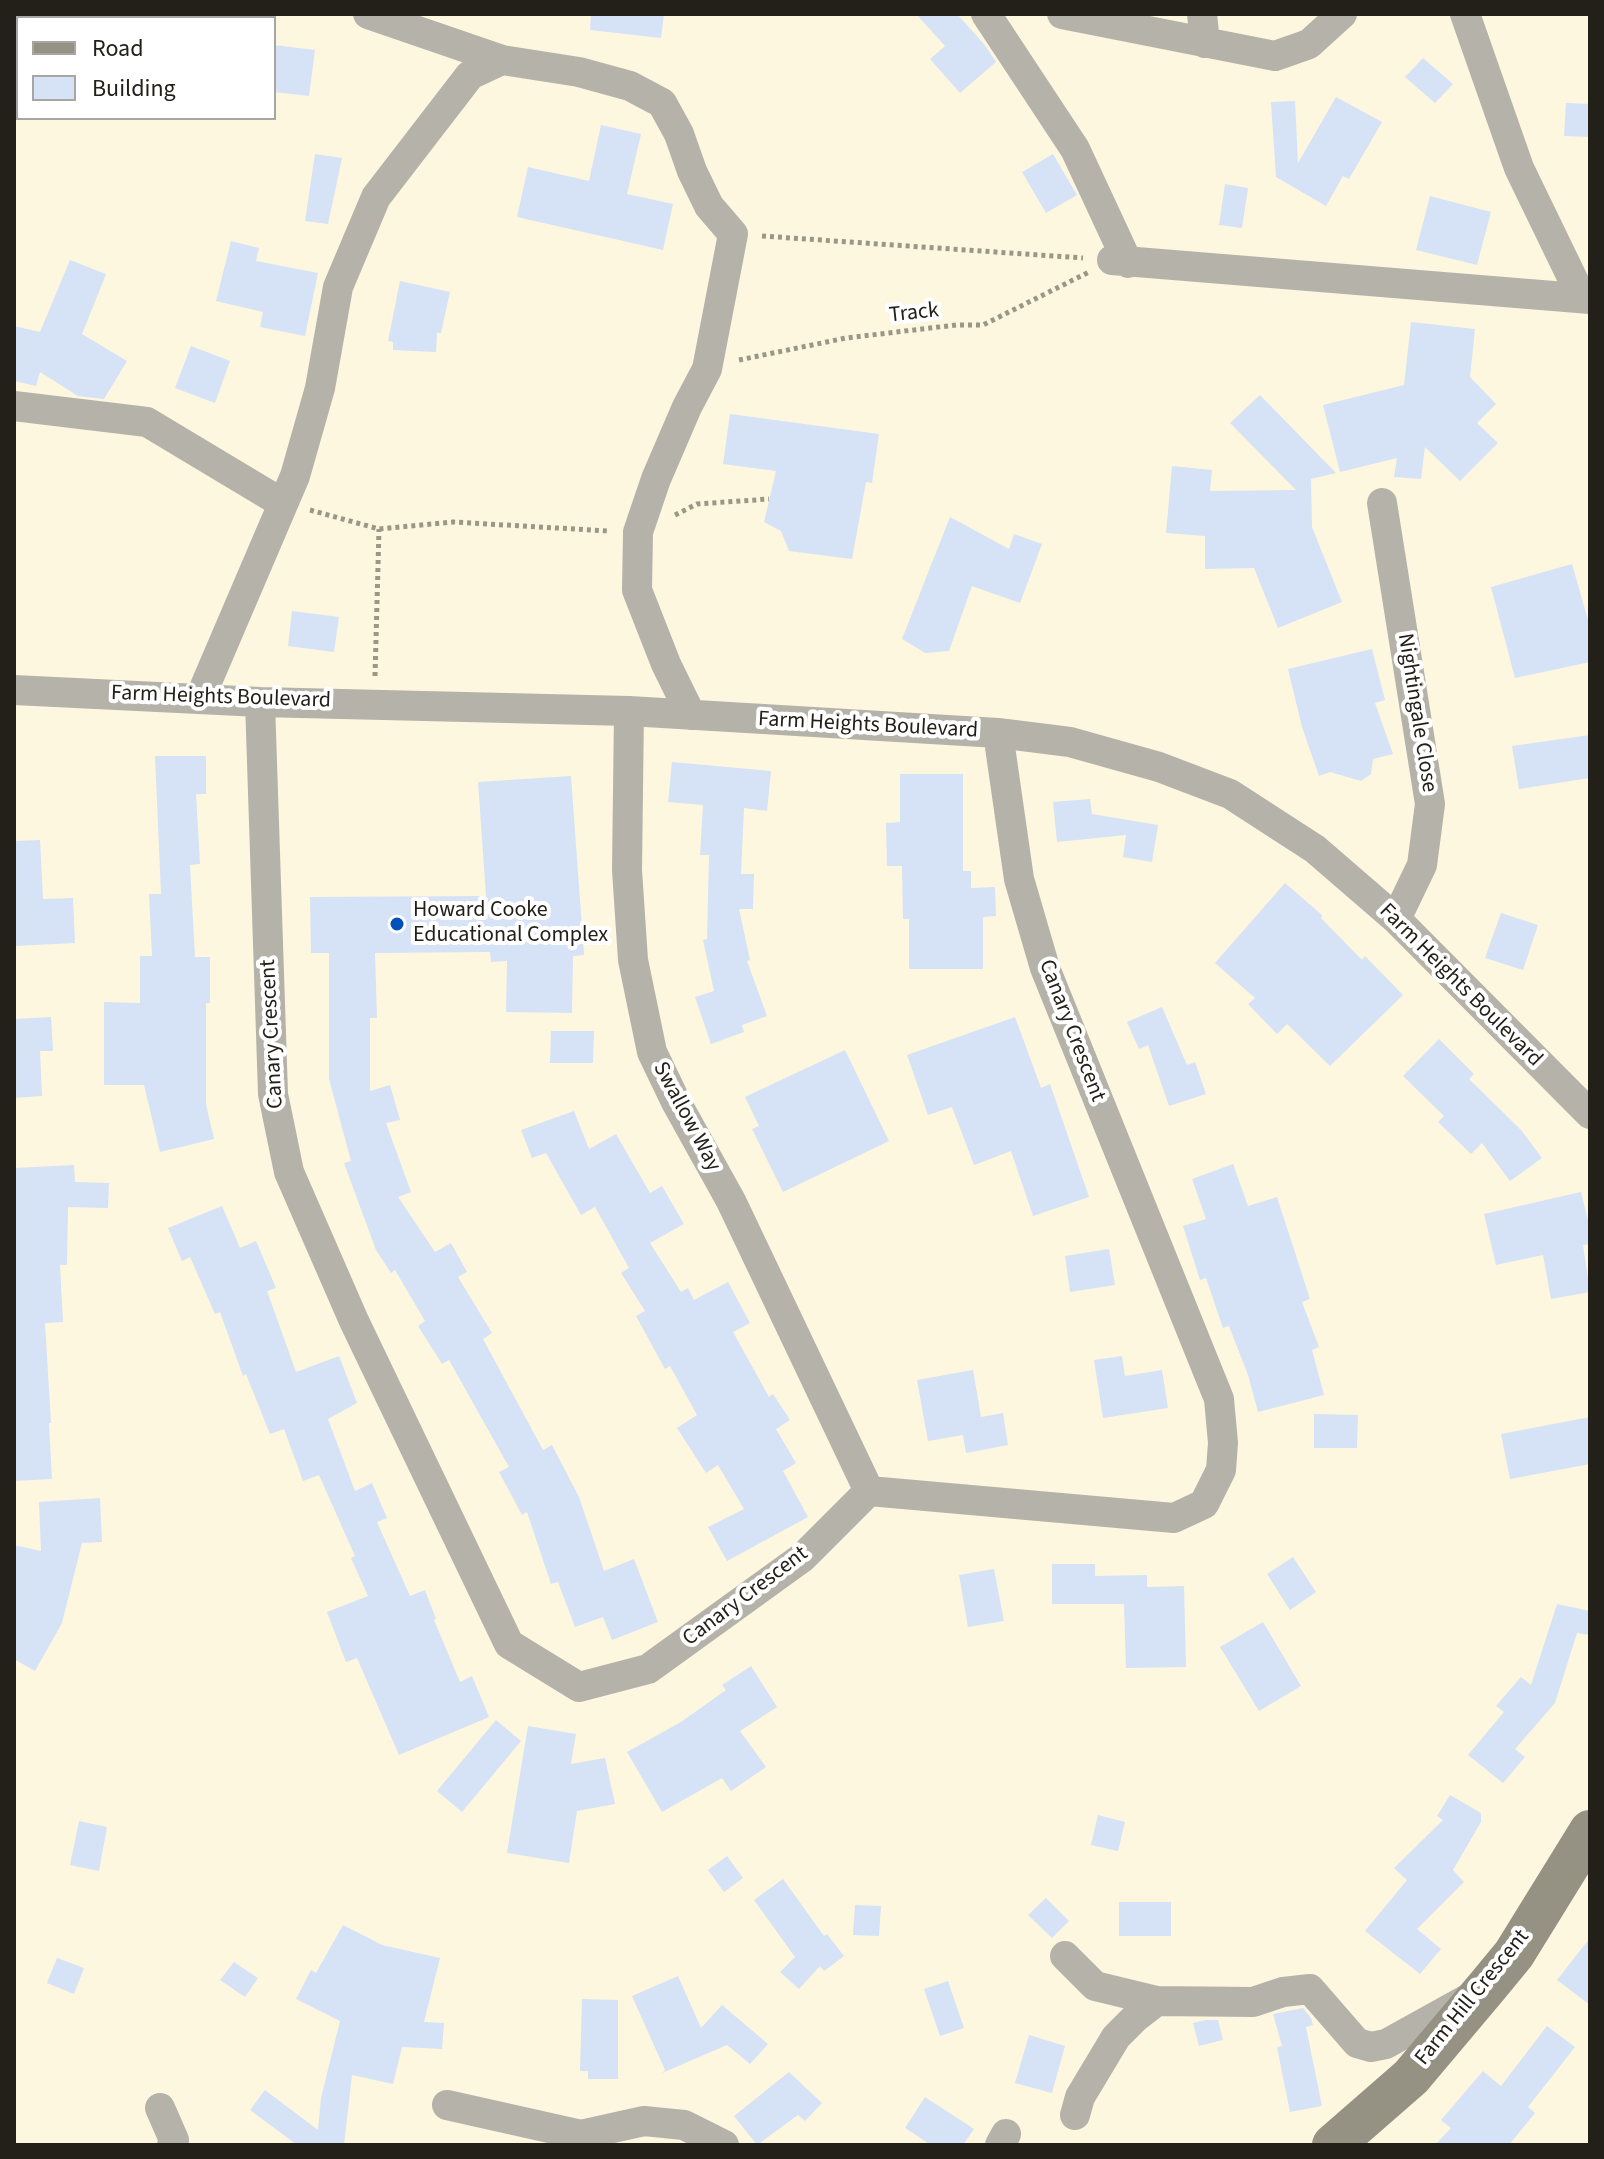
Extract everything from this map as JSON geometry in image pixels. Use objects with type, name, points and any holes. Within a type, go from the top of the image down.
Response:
[{"type":"street","points":[[368,14],[502,60],[579,72],[630,86],[662,103],[679,134],[709,206],[733,234],[707,369],[680,421],[638,532],[637,590],[666,664],[691,715]]},
{"type":"street","points":[[1062,14],[1204,29],[1275,56],[1309,44],[1342,14]]},
{"type":"street","points":[[1465,14],[1519,168],[1586,299]]},
{"type":"street","points":[[996,16],[1075,149],[1120,261],[1586,299]]},
{"type":"street","points":[[200,698],[295,476],[320,388],[338,287],[376,197],[470,75],[502,60]]},
{"type":"street","points":[[14,406],[147,422],[282,503]]},
{"type":"street","name":"Nightingale Close","points":[[1382,503],[1430,804],[1422,865],[1396,919]]},
{"type":"street","name":"Farm Heights Boulevard","points":[[14,690],[260,702],[629,711],[998,733],[1070,742],[1159,767],[1230,794],[1315,849],[1396,919],[1590,1114]]},
{"type":"street","name":"Canary Crescent","points":[[260,702],[273,1094],[289,1172],[354,1321],[509,1644],[579,1687],[648,1669],[803,1557],[869,1491],[1174,1518],[1204,1504],[1221,1470],[1223,1443],[1219,1399],[1045,968],[1019,879],[998,733]]},
{"type":"street","name":"Swallow Way","points":[[629,711],[627,870],[633,960],[652,1052],[731,1201],[869,1491]]},
{"type":"street","name":"Farm Hill Crescent","points":[[1333,2145],[1411,2077],[1514,1954],[1590,1831]]},
{"type":"street","points":[[1065,1956],[1095,1986],[1157,2001],[1253,2002],[1283,1992],[1310,1989],[1357,2043],[1371,2047],[1386,2044],[1486,1988]]},
{"type":"street","points":[[1075,2115],[1080,2097],[1116,2037],[1157,2001]]},
{"type":"street","points":[[447,2105],[581,2135],[644,2121],[684,2125],[724,2145]]},
{"type":"street","points":[[160,2108],[174,2140],[172,2145]]},
{"type":"path","points":[[733,234],[1120,261]]},
{"type":"path","name":"Track","points":[[707,369],[769,352],[846,338],[956,325],[983,325],[1120,261]]},
{"type":"path","points":[[282,503],[379,529],[453,522],[638,532],[697,504],[769,499]]},
{"type":"path","points":[[374,703],[379,529]]},
{"type":"building","points":[[591,14],[664,14],[661,38],[590,30]]},
{"type":"building","points":[[916,14],[957,14],[996,62],[960,93],[930,59],[945,46]]},
{"type":"building","points":[[276,45],[315,50],[309,96],[276,92]]},
{"type":"building","points":[[1423,58],[1453,84],[1435,103],[1405,77]]},
{"type":"building","points":[[1336,97],[1382,122],[1349,179],[1343,176],[1326,206],[1276,177],[1271,102],[1295,101],[1298,163]]},
{"type":"building","points":[[1566,103],[1590,104],[1590,137],[1564,136]]},
{"type":"building","points":[[601,125],[641,134],[627,194],[673,204],[663,250],[517,217],[528,167],[589,181]]},
{"type":"building","points":[[315,154],[342,158],[328,224],[305,221]]},
{"type":"building","points":[[1053,154],[1077,195],[1046,213],[1022,172]]},
{"type":"building","points":[[1225,184],[1248,188],[1242,228],[1219,225]]},
{"type":"building","points":[[1430,196],[1491,212],[1477,265],[1416,250]]},
{"type":"building","points":[[231,241],[259,248],[256,261],[318,273],[305,336],[260,327],[263,312],[216,301]]},
{"type":"building","points":[[70,260],[106,274],[82,334],[127,361],[104,399],[78,396],[40,372],[36,386],[14,381],[14,326],[40,332]]},
{"type":"building","points":[[400,281],[450,292],[441,333],[437,333],[436,352],[393,350],[393,342],[388,341]]},
{"type":"building","points":[[1411,322],[1475,329],[1470,377],[1496,404],[1477,423],[1498,443],[1460,481],[1425,447],[1421,479],[1394,477],[1397,458],[1340,472],[1323,405],[1404,385]]},
{"type":"building","points":[[191,346],[230,361],[215,403],[175,388]]},
{"type":"building","points":[[1260,395],[1336,473],[1311,479],[1312,527],[1342,602],[1278,628],[1254,568],[1205,569],[1205,536],[1166,533],[1172,466],[1212,470],[1210,491],[1296,490],[1230,423]]},
{"type":"building","points":[[730,414],[879,434],[872,483],[866,482],[852,559],[789,551],[781,531],[764,522],[776,471],[723,464]]},
{"type":"building","points":[[950,517],[1009,549],[1014,534],[1042,544],[1020,603],[972,586],[949,651],[925,653],[902,639]]},
{"type":"building","points":[[1572,564],[1590,627],[1590,662],[1515,678],[1491,587]]},
{"type":"building","points":[[292,611],[339,617],[334,652],[288,646]]},
{"type":"building","points":[[1372,649],[1385,700],[1375,703],[1393,754],[1373,759],[1371,774],[1361,781],[1330,772],[1319,776],[1302,727],[1288,669]]},
{"type":"building","points":[[1590,735],[1590,778],[1519,789],[1512,746]]},
{"type":"building","points":[[155,756],[206,756],[206,794],[196,794],[200,864],[190,865],[195,957],[210,957],[210,1003],[206,1003],[206,1104],[214,1139],[160,1152],[144,1085],[104,1085],[104,1002],[140,1003],[140,956],[152,956],[149,894],[161,894]]},
{"type":"building","points":[[672,762],[771,771],[767,811],[744,808],[741,874],[754,874],[753,909],[739,909],[750,960],[747,961],[767,1016],[742,1025],[744,1032],[711,1044],[695,997],[714,991],[703,940],[707,939],[709,855],[700,855],[703,805],[668,802]]},
{"type":"building","points":[[900,774],[963,774],[963,871],[971,871],[971,888],[995,887],[996,916],[983,917],[983,969],[909,969],[909,919],[903,919],[902,866],[887,866],[886,823],[900,822]]},
{"type":"building","points":[[571,776],[584,955],[573,956],[572,1013],[506,1012],[507,961],[491,962],[490,952],[375,953],[377,1018],[370,1018],[370,1091],[390,1085],[400,1120],[386,1123],[411,1192],[398,1197],[435,1252],[451,1243],[467,1272],[458,1277],[492,1333],[483,1339],[543,1450],[552,1445],[579,1497],[604,1571],[634,1559],[658,1622],[612,1640],[603,1617],[575,1627],[558,1582],[551,1584],[527,1512],[522,1515],[499,1472],[509,1467],[449,1360],[442,1364],[418,1326],[425,1321],[395,1270],[391,1273],[376,1250],[344,1163],[351,1161],[329,1079],[329,953],[311,953],[310,897],[486,896],[478,782]]},
{"type":"building","points":[[1090,799],[1092,814],[1158,825],[1152,862],[1123,857],[1126,835],[1057,842],[1053,802]]},
{"type":"building","points":[[40,840],[43,899],[73,898],[75,943],[14,946],[14,841]]},
{"type":"building","points":[[1285,883],[1322,915],[1321,918],[1362,960],[1365,956],[1403,995],[1330,1066],[1287,1024],[1277,1034],[1248,1004],[1255,998],[1215,963]]},
{"type":"building","points":[[1501,913],[1538,925],[1523,970],[1485,958]]},
{"type":"building","points":[[1162,1007],[1187,1065],[1195,1062],[1206,1094],[1169,1106],[1148,1045],[1139,1049],[1127,1022]]},
{"type":"building","points":[[51,1017],[53,1051],[40,1051],[42,1096],[14,1098],[14,1019]]},
{"type":"building","points":[[1015,1017],[1041,1088],[1050,1084],[1089,1197],[1033,1216],[1011,1151],[974,1165],[952,1107],[928,1115],[907,1055]]},
{"type":"building","points":[[551,1031],[594,1031],[593,1063],[550,1063]]},
{"type":"building","points":[[1439,1039],[1474,1074],[1469,1079],[1521,1130],[1542,1158],[1510,1181],[1482,1143],[1471,1154],[1438,1122],[1444,1116],[1403,1076]]},
{"type":"building","points":[[845,1050],[889,1141],[783,1192],[752,1129],[759,1126],[745,1097]]},
{"type":"building","points":[[574,1111],[589,1149],[616,1134],[650,1193],[662,1186],[684,1224],[650,1243],[681,1292],[688,1288],[694,1300],[728,1282],[750,1323],[733,1332],[769,1397],[773,1394],[790,1420],[776,1429],[796,1463],[783,1471],[808,1517],[727,1561],[708,1527],[744,1509],[718,1465],[706,1473],[677,1428],[697,1415],[670,1366],[665,1369],[636,1316],[645,1311],[621,1273],[629,1268],[595,1207],[581,1215],[546,1153],[532,1158],[521,1130]]},
{"type":"building","points":[[1233,1164],[1248,1206],[1277,1197],[1310,1299],[1302,1302],[1319,1347],[1312,1350],[1324,1395],[1258,1412],[1229,1326],[1223,1328],[1206,1278],[1200,1280],[1183,1226],[1206,1219],[1192,1179]]},
{"type":"building","points":[[74,1165],[75,1182],[109,1183],[108,1208],[68,1207],[67,1265],[60,1265],[63,1322],[45,1323],[52,1479],[14,1481],[14,1168]]},
{"type":"building","points":[[1581,1192],[1590,1229],[1590,1244],[1583,1245],[1590,1292],[1551,1299],[1543,1255],[1496,1265],[1484,1214]]},
{"type":"building","points":[[222,1206],[240,1248],[256,1241],[276,1288],[267,1291],[296,1372],[339,1356],[357,1403],[328,1419],[355,1491],[372,1483],[387,1518],[377,1522],[410,1596],[425,1590],[460,1682],[472,1676],[489,1717],[399,1755],[357,1658],[346,1662],[327,1612],[368,1596],[351,1558],[355,1556],[319,1475],[303,1481],[284,1429],[270,1434],[246,1374],[243,1376],[220,1312],[215,1314],[190,1257],[182,1261],[168,1228]]},
{"type":"building","points":[[1109,1249],[1115,1285],[1070,1292],[1065,1256]]},
{"type":"building","points":[[1122,1356],[1125,1376],[1162,1370],[1168,1408],[1103,1418],[1094,1360]]},
{"type":"building","points":[[973,1370],[981,1417],[1003,1413],[1008,1445],[966,1453],[963,1435],[928,1441],[917,1380]]},
{"type":"building","points":[[1314,1414],[1358,1415],[1357,1448],[1314,1448]]},
{"type":"building","points":[[1590,1417],[1590,1464],[1510,1479],[1501,1434]]},
{"type":"building","points":[[100,1498],[102,1542],[82,1543],[62,1623],[35,1671],[14,1659],[14,1545],[41,1551],[39,1502]]},
{"type":"building","points":[[1293,1557],[1316,1592],[1290,1610],[1267,1574]]},
{"type":"building","points":[[1052,1564],[1095,1564],[1095,1576],[1147,1575],[1147,1587],[1184,1586],[1186,1667],[1126,1668],[1124,1604],[1052,1604]]},
{"type":"building","points":[[994,1569],[1004,1621],[968,1627],[959,1575]]},
{"type":"building","points":[[1557,1604],[1590,1611],[1590,1635],[1577,1633],[1555,1703],[1515,1749],[1525,1757],[1503,1783],[1468,1755],[1504,1712],[1496,1706],[1521,1677],[1531,1685]]},
{"type":"building","points":[[1263,1622],[1301,1686],[1259,1711],[1220,1647]]},
{"type":"building","points":[[751,1666],[777,1707],[740,1731],[766,1767],[731,1791],[722,1778],[662,1812],[627,1752],[681,1722],[726,1690],[722,1685]]},
{"type":"building","points":[[496,1720],[521,1741],[462,1812],[437,1791]]},
{"type":"building","points":[[528,1726],[576,1734],[571,1764],[605,1758],[615,1804],[577,1811],[569,1863],[507,1853]]},
{"type":"building","points":[[1450,1795],[1481,1813],[1481,1822],[1453,1870],[1464,1882],[1417,1929],[1441,1949],[1420,1974],[1365,1931],[1407,1880],[1394,1868],[1443,1820],[1437,1816]]},
{"type":"building","points":[[1098,1815],[1125,1822],[1118,1851],[1091,1845]]},
{"type":"building","points":[[79,1821],[107,1827],[99,1871],[70,1865]]},
{"type":"building","points":[[727,1856],[743,1878],[724,1892],[708,1870]]},
{"type":"building","points":[[783,1879],[824,1936],[827,1934],[844,1956],[824,1971],[820,1966],[799,1989],[780,1972],[795,1957],[754,1900]]},
{"type":"building","points":[[1046,1898],[1069,1921],[1052,1938],[1028,1915]]},
{"type":"building","points":[[1119,1902],[1171,1902],[1171,1936],[1119,1936]]},
{"type":"building","points":[[855,1905],[881,1906],[879,1936],[853,1935]]},
{"type":"building","points":[[343,1925],[382,1945],[440,1958],[424,2022],[444,2023],[442,2049],[402,2047],[393,2084],[352,2075],[344,2145],[297,2145],[250,2110],[265,2090],[318,2130],[321,2098],[340,2021],[296,1999],[311,1970],[316,1973]]},
{"type":"building","points":[[1590,1938],[1590,2005],[1557,1980]]},
{"type":"building","points":[[57,1958],[84,1968],[74,1994],[47,1983]]},
{"type":"building","points":[[234,1962],[258,1978],[245,1997],[220,1980]]},
{"type":"building","points":[[678,1976],[701,2028],[722,2005],[768,2044],[750,2064],[727,2045],[662,2073],[665,2070],[632,1996]]},
{"type":"building","points":[[948,1981],[964,2028],[940,2036],[924,1989]]},
{"type":"building","points":[[582,1999],[618,2000],[618,2079],[588,2079],[588,2071],[580,2071]]},
{"type":"building","points":[[1303,2008],[1313,2025],[1306,2027],[1322,2106],[1290,2112],[1277,2047],[1282,2046],[1273,2014]]},
{"type":"building","points":[[1218,2020],[1223,2040],[1199,2046],[1193,2023]]},
{"type":"building","points":[[1547,2026],[1575,2047],[1528,2107],[1535,2113],[1509,2145],[1435,2145],[1451,2128],[1441,2120],[1483,2071],[1501,2086]]},
{"type":"building","points":[[1029,2035],[1065,2046],[1052,2093],[1015,2083]]},
{"type":"building","points":[[789,2072],[822,2103],[805,2121],[798,2115],[757,2145],[734,2116]]},
{"type":"building","points":[[925,2097],[974,2129],[963,2145],[931,2145],[905,2128]]},
{"type":"place","name":"Howard Cooke Educational Complex","points":[[397,924]]}]
